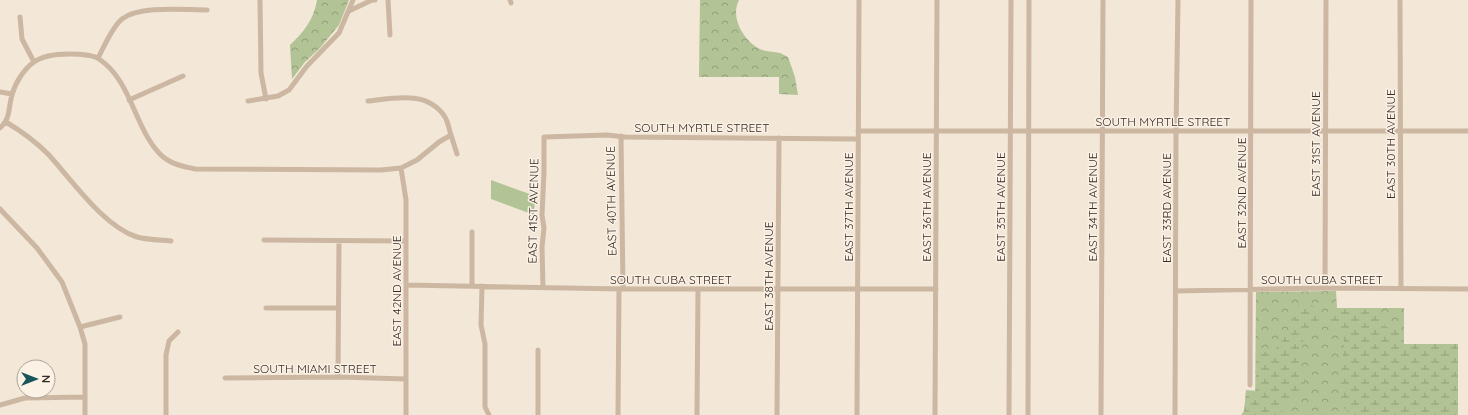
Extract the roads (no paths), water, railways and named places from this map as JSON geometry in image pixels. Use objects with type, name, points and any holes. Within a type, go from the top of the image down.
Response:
[{"type":"street","points":[[260,0],[260,65],[266,99]]},
{"type":"street","points":[[248,101],[278,96],[288,90],[307,66],[339,33],[353,0]]},
{"type":"street","points":[[349,11],[375,0]]},
{"type":"street","points":[[388,0],[390,35]]},
{"type":"street","name":"EAST 37TH AVENUE","points":[[857,415],[859,0]]},
{"type":"street","name":"EAST 36TH AVENUE","points":[[935,415],[937,0]]},
{"type":"street","name":"EAST 35TH AVENUE","points":[[1009,415],[1011,0]]},
{"type":"street","points":[[1028,415],[1029,0]]},
{"type":"street","name":"EAST 34TH AVENUE","points":[[1102,415],[1103,0]]},
{"type":"street","name":"EAST 33RD AVENUE","points":[[1176,415],[1176,131],[1178,0]]},
{"type":"street","name":"EAST 32ND AVENUE","points":[[1250,385],[1252,0]]},
{"type":"street","name":"EAST 31ST AVENUE","points":[[1325,288],[1326,0]]},
{"type":"street","name":"EAST 30TH AVENUE","points":[[1400,0],[1401,289]]},
{"type":"street","points":[[98,58],[111,33],[122,19],[138,11],[207,10]]},
{"type":"street","points":[[20,17],[22,39],[34,62]]},
{"type":"street","points":[[0,128],[6,122],[12,94],[22,74],[34,62],[53,54],[77,54],[98,58],[114,72],[123,86],[147,136],[160,154],[172,163],[195,169],[381,170],[401,168],[417,160],[439,142],[451,135]]},
{"type":"street","points":[[129,100],[182,76]]},
{"type":"street","points":[[0,92],[12,94]]},
{"type":"street","points":[[368,101],[413,97],[428,101],[438,109],[445,118],[457,154]]},
{"type":"street","points":[[6,122],[25,134],[48,154],[62,171],[114,225],[137,237],[171,241]]},
{"type":"street","name":"SOUTH MYRTLE STREET","points":[[858,131],[1468,132]]},
{"type":"street","name":"SOUTH MYRTLE STREET","points":[[547,136],[607,135],[858,139]]},
{"type":"street","name":"EAST 41ST AVENUE","points":[[543,288],[543,142],[544,137],[547,136]]},
{"type":"street","name":"EAST 40TH AVENUE","points":[[618,415],[621,289],[621,136]]},
{"type":"street","name":"EAST 38TH AVENUE","points":[[776,415],[778,138]]},
{"type":"street","name":"EAST 42ND AVENUE","points":[[401,168],[406,200],[406,415]]},
{"type":"street","points":[[0,209],[37,248],[62,282],[80,327],[85,344],[85,415]]},
{"type":"street","points":[[472,232],[472,286]]},
{"type":"street","points":[[264,240],[406,241]]},
{"type":"street","points":[[338,377],[339,241]]},
{"type":"street","name":"SOUTH CUBA STREET","points":[[406,285],[621,289],[936,289]]},
{"type":"street","points":[[482,286],[481,325],[485,344],[485,407],[489,415]]},
{"type":"street","name":"SOUTH CUBA STREET","points":[[1176,291],[1325,288],[1468,289]]},
{"type":"street","points":[[697,415],[698,289]]},
{"type":"street","points":[[266,308],[338,308]]},
{"type":"street","points":[[80,327],[120,317]]},
{"type":"street","points":[[166,415],[166,355],[169,341],[178,332]]},
{"type":"street","points":[[538,350],[538,415]]},
{"type":"street","name":"SOUTH MIAMI STREET","points":[[225,378],[406,378]]},
{"type":"street","points":[[1,403],[25,398],[85,397]]}]
